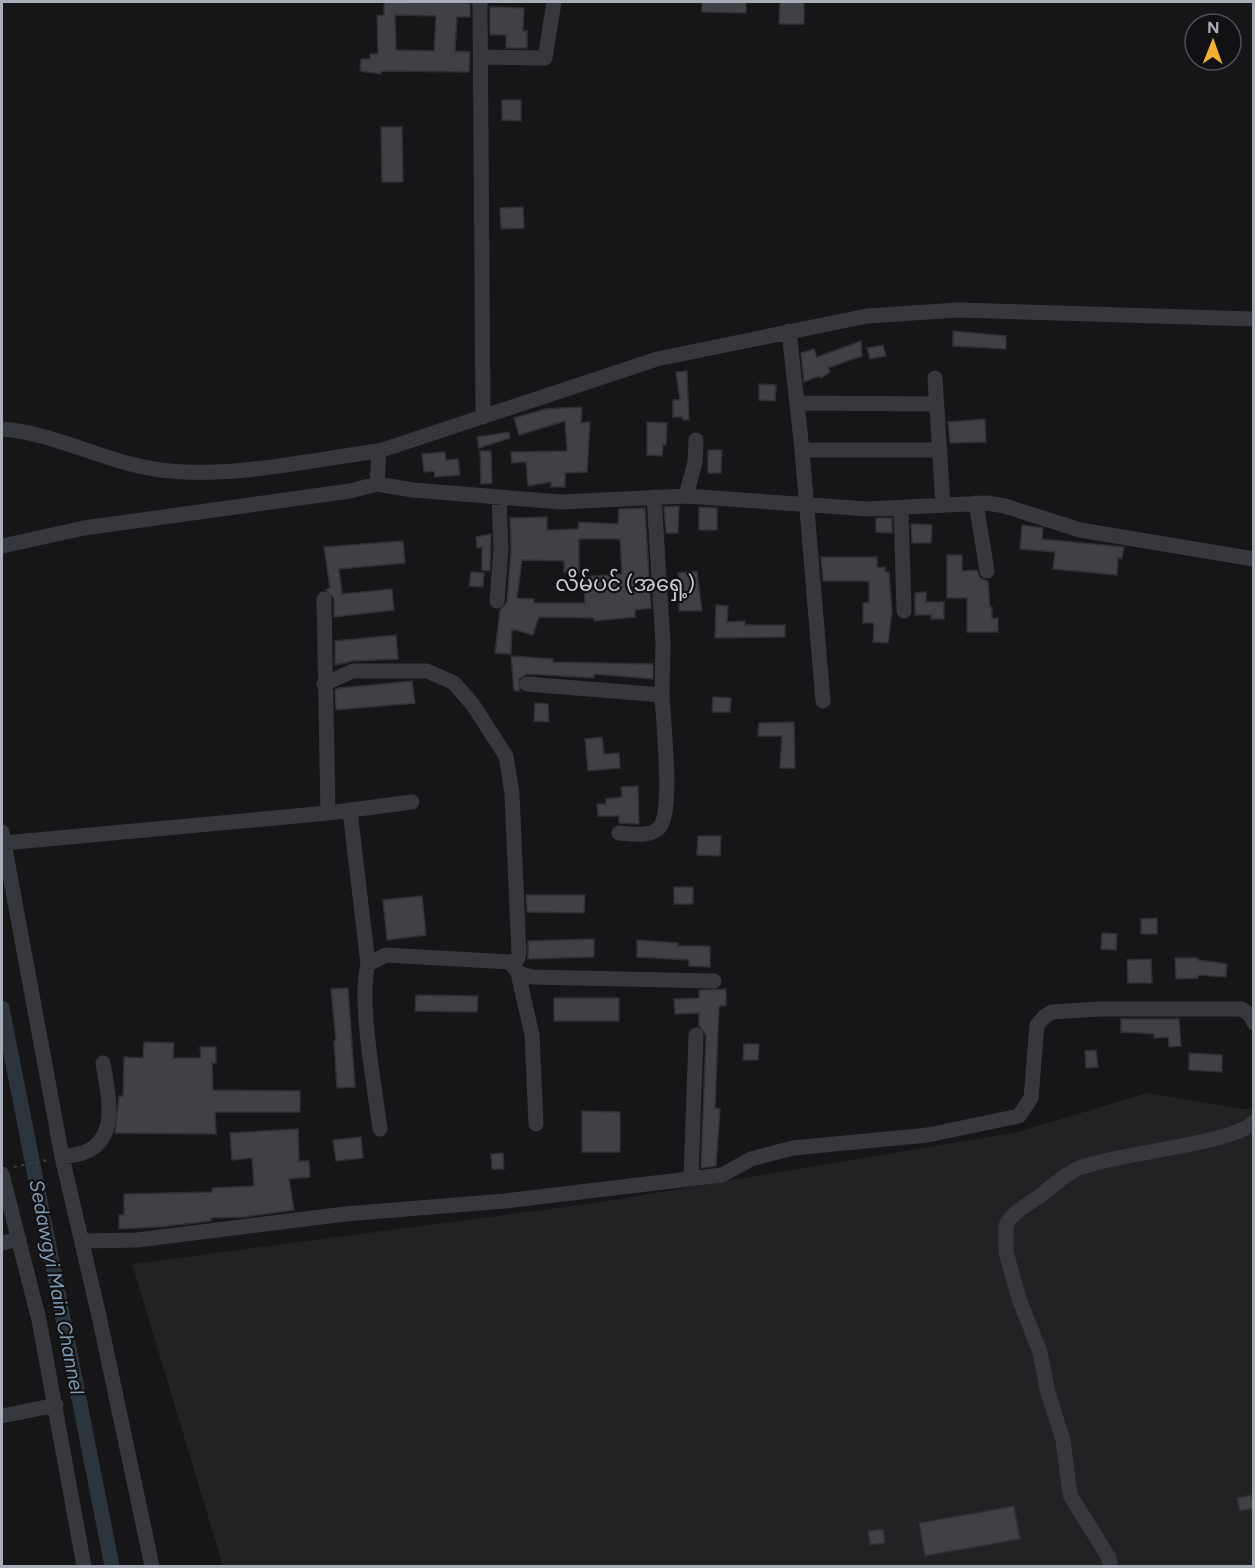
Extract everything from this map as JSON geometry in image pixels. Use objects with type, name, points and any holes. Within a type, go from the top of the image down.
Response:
[{"type":"street","points":[[480,2],[483,417]]},
{"type":"street","points":[[481,57],[545,58],[554,2]]},
{"type":"street","points":[[2,429],[24,431],[137,466],[162,470],[219,472],[379,451],[657,359],[867,316],[958,310],[1254,319]]},
{"type":"street","points":[[789,331],[802,450],[823,701]]},
{"type":"street","points":[[935,378],[943,505]]},
{"type":"street","points":[[797,403],[935,404]]},
{"type":"street","points":[[686,496],[695,462],[696,440]]},
{"type":"street","points":[[802,450],[940,450]]},
{"type":"street","points":[[377,484],[379,451]]},
{"type":"street","points":[[2,546],[84,528],[350,491],[377,484],[499,498],[561,502],[686,496],[807,506],[901,508],[976,503],[1005,506],[1080,530],[1254,559]]},
{"type":"street","points":[[619,833],[642,834],[657,830],[666,819],[667,785],[662,695],[663,632],[654,497]]},
{"type":"street","points":[[497,601],[501,557],[499,498]]},
{"type":"street","points":[[976,503],[987,572]]},
{"type":"street","points":[[901,508],[904,611]]},
{"type":"street","points":[[324,599],[328,813]]},
{"type":"street","points":[[324,684],[353,671],[427,671],[454,683],[489,727],[506,756],[512,793],[519,954],[514,968],[532,1035],[536,1124]]},
{"type":"street","points":[[527,684],[662,695]]},
{"type":"street","points":[[152,1566],[82,1241],[55,1158],[3,838],[328,813],[412,802]]},
{"type":"street","points":[[350,811],[368,963],[365,974],[366,998],[380,1128]]},
{"type":"street","points":[[368,963],[394,955],[514,968],[531,977],[714,981]]},
{"type":"street","points":[[82,1241],[136,1240],[345,1214],[504,1201],[722,1175],[751,1159],[793,1148],[928,1135],[1019,1116],[1031,1098],[1037,1025],[1052,1012],[1099,1009],[1242,1009],[1250,1015],[1254,1023]]},
{"type":"street","points":[[691,1179],[696,1035]]},
{"type":"street","points":[[55,1158],[86,1152],[105,1134],[110,1106],[104,1063]]},
{"type":"street","points":[[1110,1566],[1109,1558],[1070,1495],[1063,1440],[1048,1393],[1040,1352],[1019,1299],[1006,1252],[1006,1225],[1019,1210],[1080,1167],[1117,1156],[1221,1136],[1245,1129],[1254,1122]]},
{"type":"street","points":[[7,1170],[19,1239],[56,1405],[84,1566]]},
{"type":"street","points":[[2,1243],[19,1239]]},
{"type":"street","points":[[2,1416],[56,1405]]},
{"type":"path","points":[[7,1170],[55,1158]]},
{"type":"shaded area","points":[[1147,1093],[1244,1109],[1253,1108],[1253,1566],[223,1566],[132,1264],[595,1203],[1018,1132]]},
{"type":"building","points":[[384,2],[470,3],[470,17],[457,17],[455,51],[470,52],[469,72],[381,71],[381,74],[360,71],[361,59],[370,59],[370,54],[378,54],[377,16],[384,15]],"holes":[[[395,15],[436,16],[434,51],[396,50]]]},
{"type":"building","points":[[702,2],[746,2],[746,13],[702,12]]},
{"type":"building","points":[[780,2],[804,2],[804,24],[779,24]]},
{"type":"building","points":[[490,7],[524,8],[523,31],[527,31],[527,48],[506,48],[506,35],[490,35]]},
{"type":"building","points":[[502,100],[521,100],[521,121],[502,120]]},
{"type":"building","points":[[381,127],[402,127],[403,182],[382,182]]},
{"type":"building","points":[[523,207],[524,228],[501,229],[500,208]]},
{"type":"building","points":[[953,331],[1006,336],[1006,349],[953,346]]},
{"type":"building","points":[[861,341],[862,356],[828,368],[830,372],[821,378],[819,376],[804,382],[801,353],[814,349],[817,357]]},
{"type":"building","points":[[883,345],[886,356],[870,359],[867,348]]},
{"type":"building","points":[[687,371],[689,420],[683,420],[682,417],[673,417],[673,400],[680,400],[676,372]]},
{"type":"building","points":[[759,384],[776,385],[775,401],[759,400]]},
{"type":"building","points":[[582,407],[581,423],[590,422],[587,472],[565,473],[565,487],[551,487],[551,482],[528,486],[526,462],[512,463],[511,452],[567,451],[565,421],[519,435],[514,418],[545,409]]},
{"type":"building","points":[[985,419],[986,442],[950,443],[948,422]]},
{"type":"building","points":[[647,422],[667,423],[666,445],[663,445],[662,456],[647,455]]},
{"type":"building","points":[[509,432],[510,438],[479,448],[477,437]]},
{"type":"building","points":[[708,450],[722,450],[721,473],[708,473]]},
{"type":"building","points":[[480,451],[491,451],[492,483],[481,484]]},
{"type":"building","points":[[445,452],[446,460],[458,459],[460,475],[435,477],[434,471],[424,472],[422,454]]},
{"type":"building","points":[[679,506],[678,533],[666,533],[664,507]]},
{"type":"building","points":[[699,507],[717,508],[717,530],[699,530]]},
{"type":"building","points":[[645,508],[651,608],[635,610],[635,617],[594,621],[594,618],[539,617],[533,635],[512,629],[511,654],[495,653],[500,610],[507,602],[511,550],[510,518],[547,517],[547,530],[578,529],[579,522],[618,524],[619,509]],"holes":[[[579,539],[620,539],[622,574],[584,577],[585,603],[534,603],[534,599],[517,598],[522,560],[564,561],[564,572],[579,572]]]},
{"type":"building","points":[[876,518],[892,518],[892,533],[876,532]]},
{"type":"building","points":[[911,524],[932,525],[931,543],[912,543]]},
{"type":"building","points":[[1022,525],[1043,528],[1042,539],[1124,547],[1122,559],[1118,558],[1117,575],[1053,569],[1055,552],[1020,549]]},
{"type":"building","points":[[491,534],[490,571],[482,570],[482,547],[477,548],[476,537]]},
{"type":"building","points":[[403,541],[405,563],[339,569],[342,594],[392,589],[394,610],[334,617],[334,598],[326,590],[330,588],[324,547]]},
{"type":"building","points":[[947,555],[962,555],[962,571],[977,570],[980,578],[988,581],[992,618],[998,618],[998,632],[967,632],[967,598],[947,598]]},
{"type":"building","points":[[821,557],[877,557],[877,568],[885,567],[885,572],[889,572],[892,612],[888,643],[873,642],[874,623],[863,623],[863,603],[869,603],[869,581],[823,581]]},
{"type":"building","points":[[697,571],[702,611],[679,611],[679,594],[682,594],[678,573]]},
{"type":"building","points":[[471,572],[484,573],[483,587],[469,586]]},
{"type":"building","points":[[926,592],[926,602],[944,602],[944,619],[931,619],[931,615],[915,615],[915,593]]},
{"type":"building","points":[[716,605],[728,606],[727,622],[745,621],[745,625],[785,625],[785,637],[715,638]]},
{"type":"building","points":[[396,635],[398,659],[353,661],[335,665],[335,641]]},
{"type":"building","points":[[511,656],[553,659],[553,662],[653,664],[653,679],[594,674],[594,678],[527,674],[519,679],[520,691],[514,691]]},
{"type":"building","points":[[412,681],[415,703],[336,710],[335,690],[339,688]]},
{"type":"building","points":[[713,697],[731,698],[730,712],[712,712]]},
{"type":"building","points":[[535,703],[548,704],[549,722],[534,721]]},
{"type":"building","points":[[794,722],[795,768],[780,768],[782,736],[758,736],[759,723]]},
{"type":"building","points":[[602,737],[604,754],[619,753],[620,768],[588,771],[585,739]]},
{"type":"building","points":[[638,786],[639,824],[619,823],[619,816],[598,816],[597,804],[606,804],[606,799],[622,797],[621,787]]},
{"type":"building","points":[[698,836],[721,836],[720,856],[697,855]]},
{"type":"building","points":[[674,887],[693,887],[693,904],[674,904]]},
{"type":"building","points":[[526,895],[585,895],[584,913],[527,912]]},
{"type":"building","points":[[422,896],[426,935],[387,940],[383,900]]},
{"type":"building","points":[[1157,918],[1157,934],[1141,934],[1141,919]]},
{"type":"building","points":[[1102,933],[1117,934],[1116,950],[1101,949]]},
{"type":"building","points":[[594,939],[594,957],[528,959],[528,941]]},
{"type":"building","points":[[637,940],[678,943],[678,946],[710,946],[710,967],[689,966],[689,960],[637,957]]},
{"type":"building","points":[[1175,958],[1198,958],[1198,960],[1227,964],[1226,977],[1198,975],[1198,978],[1176,979]]},
{"type":"building","points":[[1151,959],[1152,983],[1128,983],[1127,960]]},
{"type":"building","points":[[348,988],[355,1087],[337,1088],[334,1041],[336,1041],[331,989]]},
{"type":"building","points":[[726,989],[726,1006],[719,1006],[715,1108],[720,1109],[716,1166],[701,1168],[706,1035],[699,1026],[699,1013],[675,1014],[674,999],[699,998],[699,990]]},
{"type":"building","points":[[416,995],[478,996],[477,1012],[415,1011]]},
{"type":"building","points":[[554,998],[619,998],[619,1021],[554,1021]]},
{"type":"building","points":[[1121,1019],[1179,1019],[1181,1046],[1169,1047],[1168,1037],[1154,1038],[1154,1034],[1121,1032]]},
{"type":"building","points":[[144,1042],[174,1043],[173,1058],[201,1058],[200,1047],[216,1047],[216,1063],[212,1063],[213,1090],[300,1091],[300,1112],[215,1112],[216,1134],[115,1133],[119,1096],[123,1096],[124,1057],[143,1058]]},
{"type":"building","points":[[744,1044],[759,1044],[758,1060],[743,1060]]},
{"type":"building","points":[[1096,1050],[1098,1067],[1086,1068],[1085,1051]]},
{"type":"building","points":[[1189,1053],[1222,1055],[1222,1072],[1189,1070]]},
{"type":"building","points":[[582,1111],[620,1112],[620,1152],[582,1152]]},
{"type":"building","points":[[298,1129],[299,1161],[309,1161],[310,1177],[289,1179],[294,1210],[244,1217],[211,1218],[211,1221],[159,1227],[119,1229],[119,1215],[124,1215],[124,1194],[212,1192],[212,1188],[254,1186],[252,1158],[232,1160],[230,1133]]},
{"type":"building","points":[[361,1137],[363,1158],[336,1161],[333,1140]]},
{"type":"building","points":[[503,1153],[504,1169],[492,1169],[491,1154]]},
{"type":"building","points":[[1251,1495],[1254,1508],[1240,1511],[1237,1498]]},
{"type":"building","points":[[1014,1506],[1020,1539],[925,1556],[919,1523]]},
{"type":"building","points":[[883,1529],[885,1543],[870,1545],[868,1531]]},
{"type":"waterway","name":"Sedawgyi Main Channel","points":[[2,1008],[112,1566]]},
{"type":"district","name":"လိမ်ပင် (အရှေ့)","points":[[625,584]]}]
